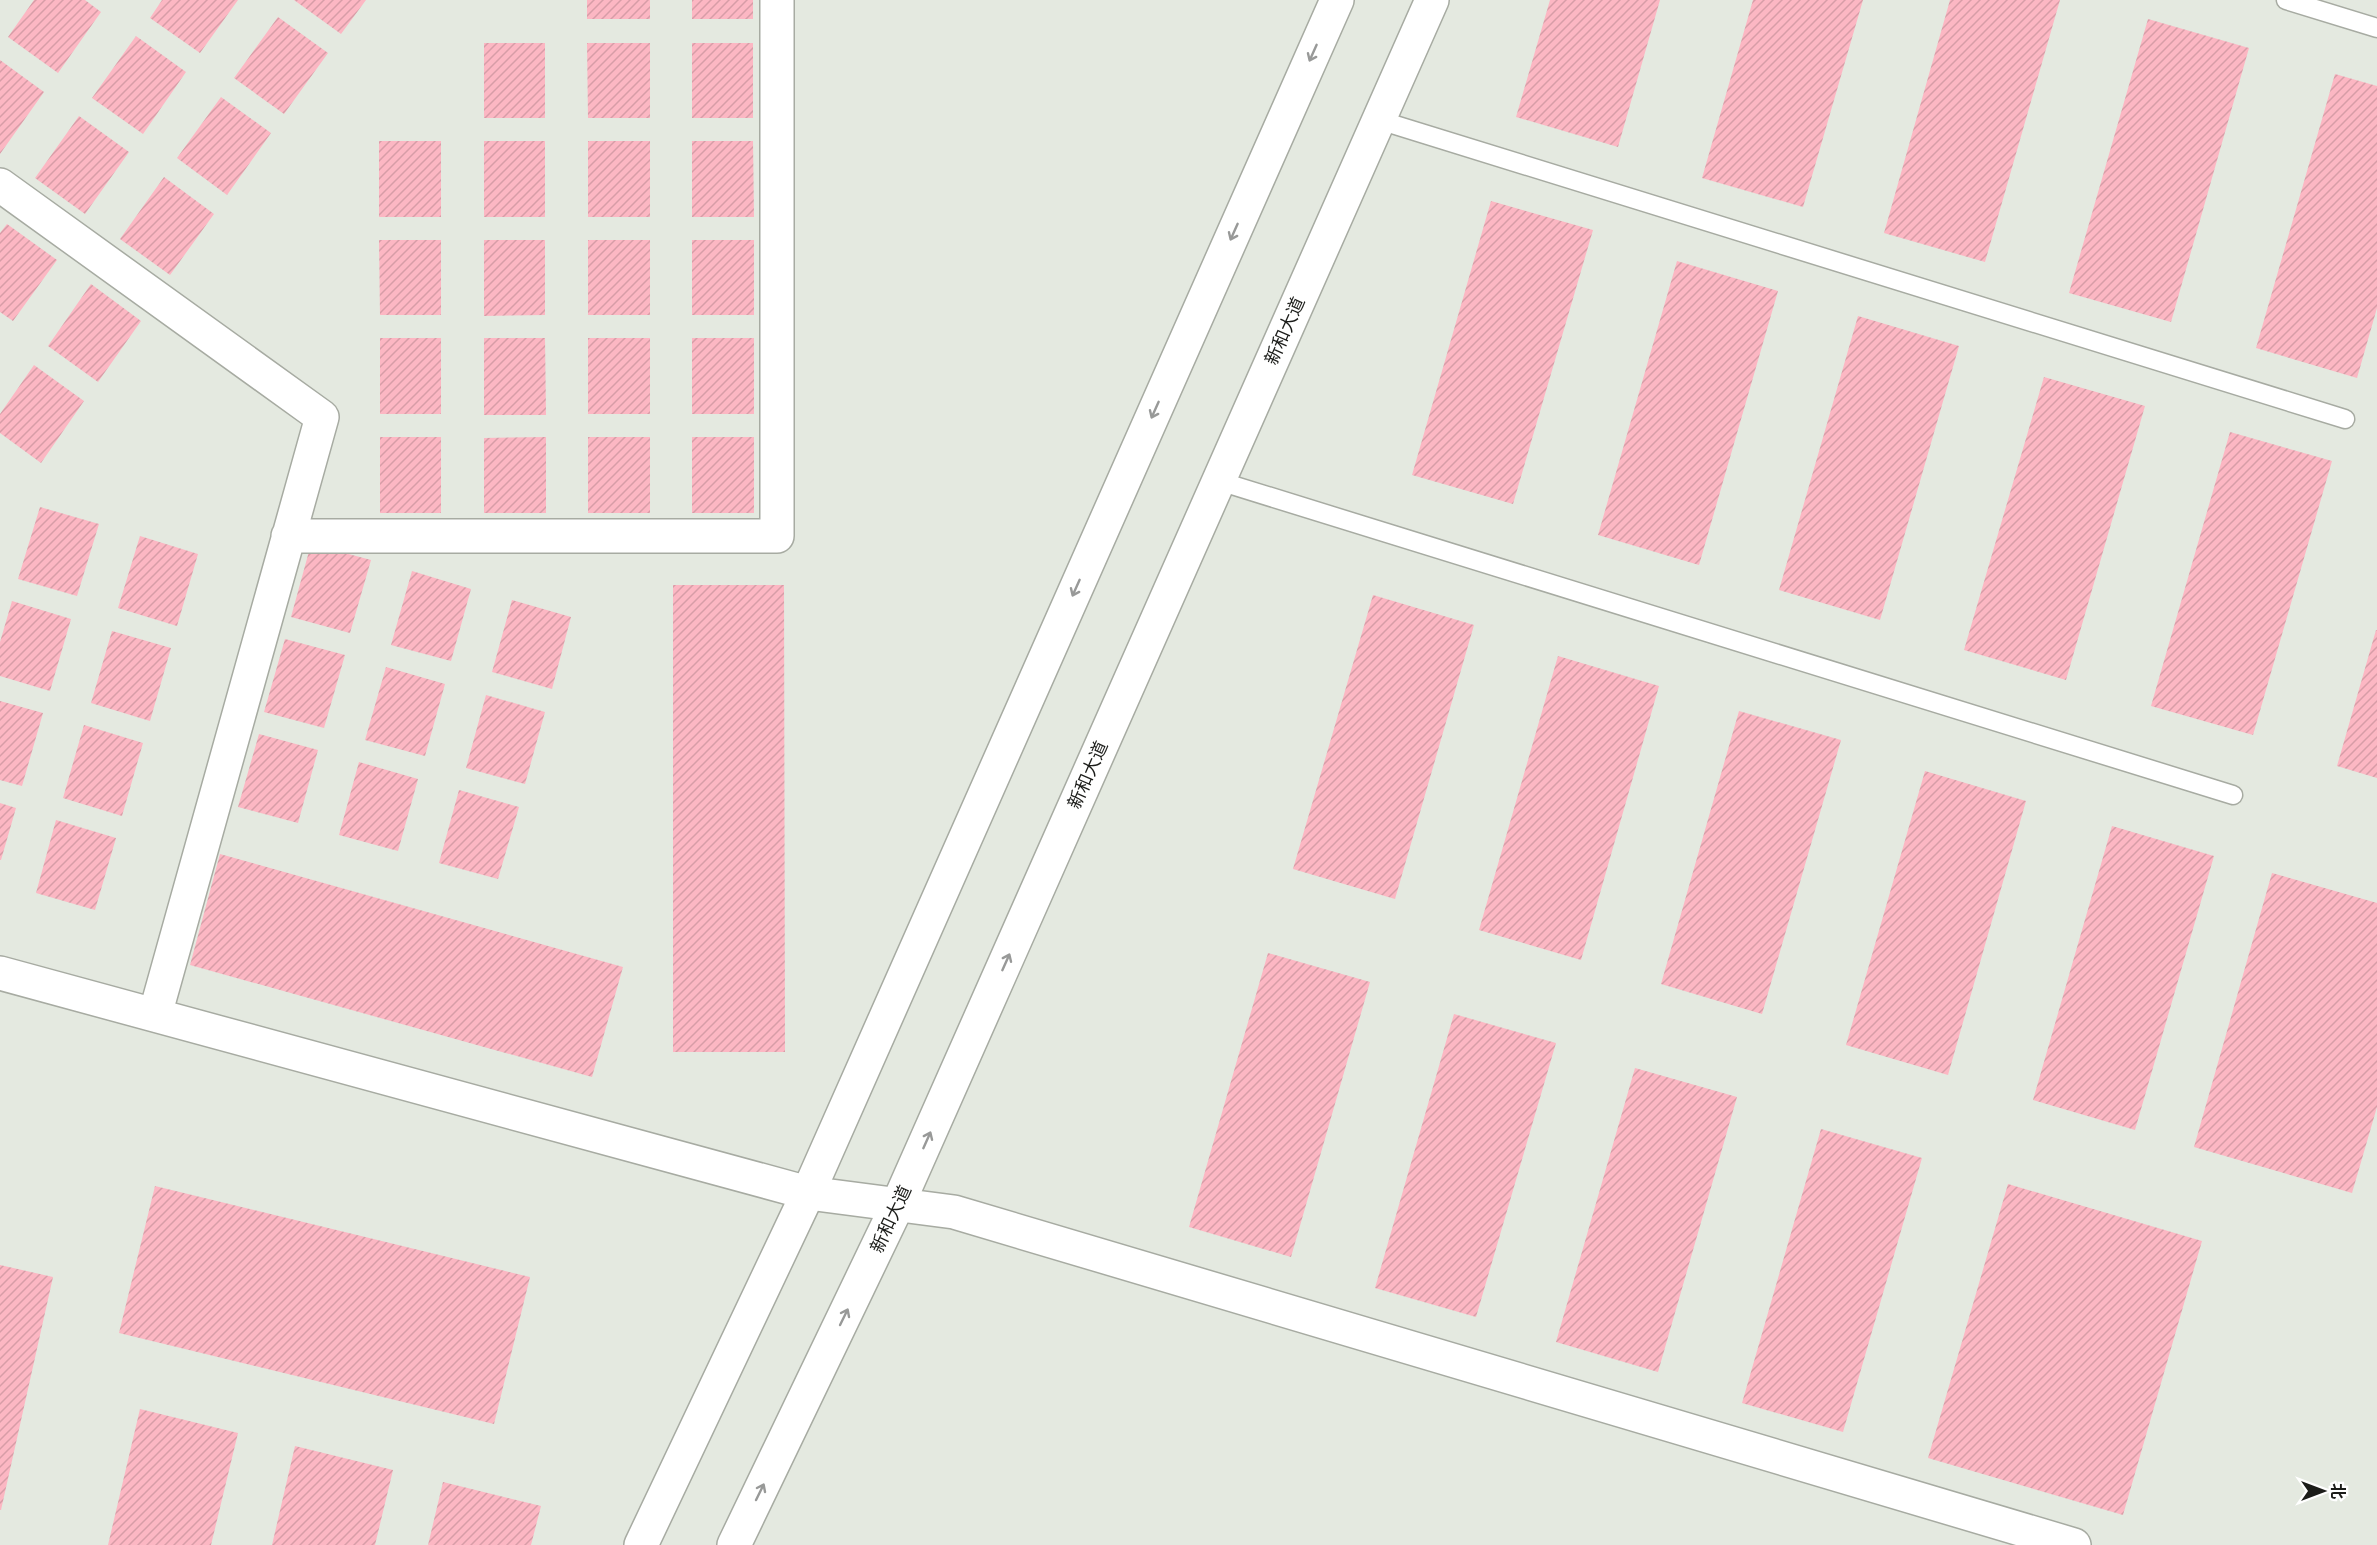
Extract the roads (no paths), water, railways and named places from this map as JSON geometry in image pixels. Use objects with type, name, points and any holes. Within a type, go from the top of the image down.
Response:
[{"type":"street","points":[[288,536],[777,536],[777,0]]},
{"type":"street","points":[[641,1545],[808,1193],[1337,0]]},
{"type":"street","name":"新和大道","points":[[734,1545],[898,1204],[1432,0]]},
{"type":"street","points":[[0,185],[321,417],[155,1015]]},
{"type":"street","points":[[0,973],[808,1193],[965,1215],[2074,1545]]},
{"type":"lane","points":[[2286,0],[2377,28]]},
{"type":"lane","points":[[1379,120],[2345,419]]},
{"type":"lane","points":[[1218,481],[2233,795]]}]
